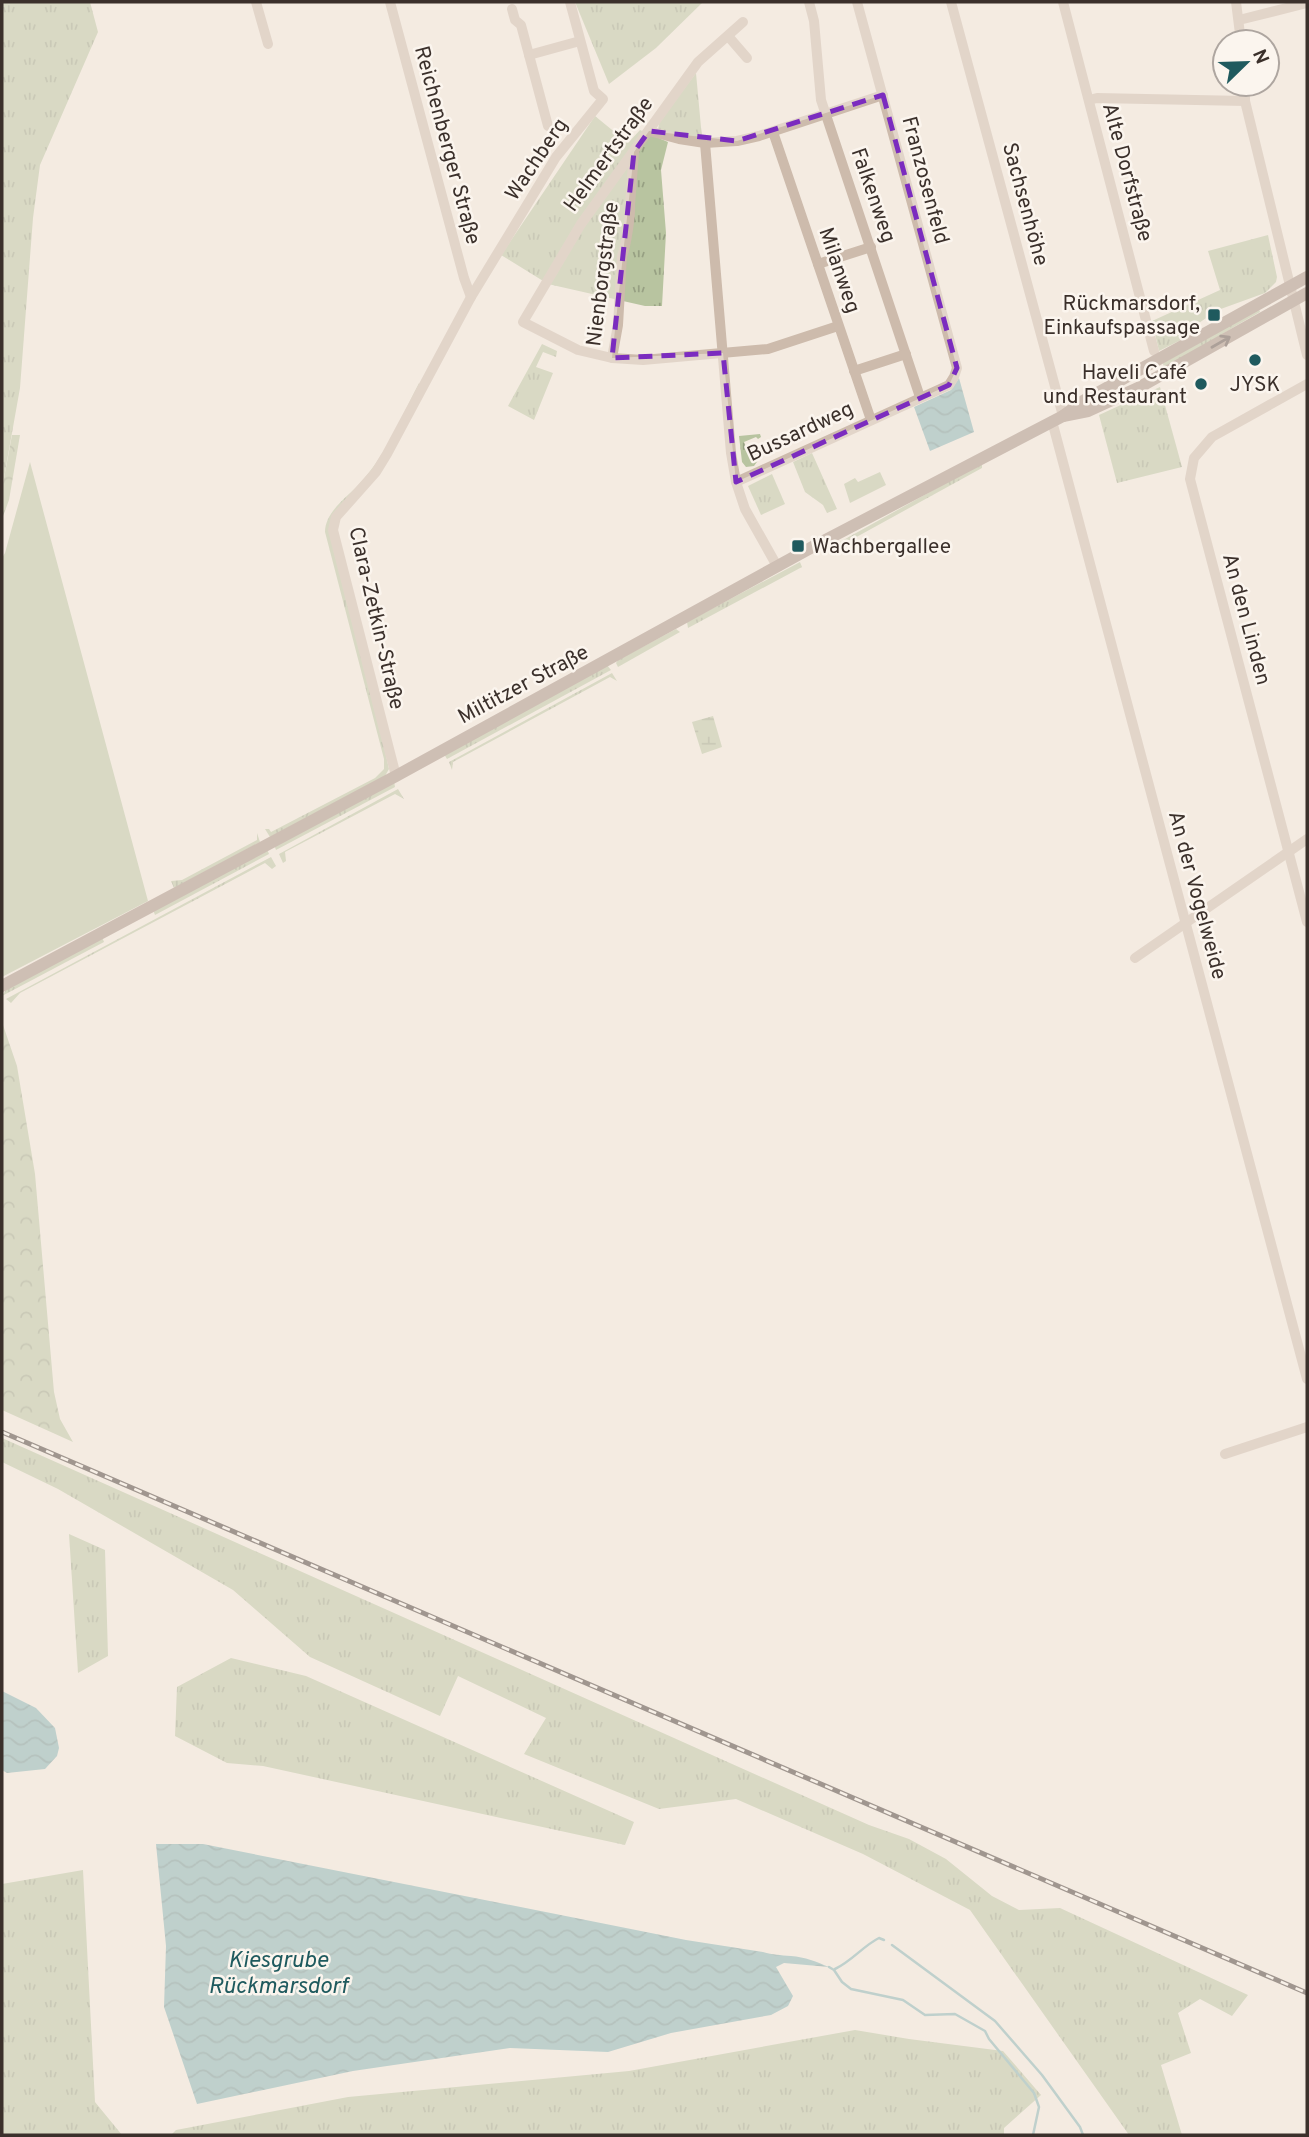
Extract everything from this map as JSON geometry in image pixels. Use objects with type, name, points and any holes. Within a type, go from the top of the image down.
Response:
[{"type":"street","points":[[256,2],[268,44]]},
{"type":"street","name":"Reichenberger Straße","points":[[390,2],[471,297]]},
{"type":"street","name":"Wachberg","points":[[471,297],[556,158],[603,99],[594,91],[570,2]]},
{"type":"street","name":"Falkenweg","points":[[809,2],[826,114],[920,397]]},
{"type":"street","name":"Franzosenfeld","points":[[858,2],[957,368]]},
{"type":"street","name":"Sachsenhöhe","points":[[951,2],[1057,419]]},
{"type":"street","name":"Alte Dorfstraße","points":[[1063,2],[1154,351]]},
{"type":"street","points":[[1237,2],[1240,28]]},
{"type":"street","points":[[1239,20],[1307,3]]},
{"type":"street","name":"Wachberg","points":[[512,9],[515,20],[521,25],[548,126]]},
{"type":"street","name":"Helmertstraße","points":[[612,358],[578,350],[523,322],[581,223],[698,62],[743,22]]},
{"type":"street","points":[[728,36],[747,58]]},
{"type":"street","points":[[528,54],[580,41]]},
{"type":"street","points":[[649,131],[705,143],[737,141],[773,132],[883,95]]},
{"type":"street","points":[[1089,100],[1245,101],[1307,355]]},
{"type":"street","name":"Milanweg","points":[[773,132],[871,420]]},
{"type":"street","points":[[705,143],[736,481]]},
{"type":"street","name":"Nienborgstraße","points":[[612,358],[618,325],[622,256],[631,212],[629,205],[634,152]]},
{"type":"street","points":[[818,264],[871,247]]},
{"type":"street","name":"Miltitzer Straße","points":[[2,986],[396,776],[777,566],[1057,419],[1083,401],[1307,277]]},
{"type":"street","name":"Miltitzer Straße","points":[[1057,419],[1088,411],[1138,388],[1307,293]]},
{"type":"street","name":"Clara-Zetkin-Straße","points":[[396,776],[333,525],[336,517],[376,472],[387,454],[471,297]]},
{"type":"street","points":[[612,358],[643,360],[768,349],[838,326]]},
{"type":"street","points":[[854,371],[906,354]]},
{"type":"street","name":"Bussardweg","points":[[777,566],[745,509],[736,481],[948,385],[957,368]]},
{"type":"street","name":"An den Linden","points":[[1307,385],[1212,437],[1194,458],[1190,472],[1191,488],[1307,922]]},
{"type":"street","name":"An der Vogelweide","points":[[1057,419],[1185,921],[1307,1379]]},
{"type":"street","points":[[1135,958],[1307,839]]},
{"type":"street","points":[[1224,1454],[1307,1427]]},
{"type":"highlighted area","points":[[883,95],[957,368],[949,385],[736,482],[723,353],[612,358],[634,152],[649,131],[737,141]]},
{"type":"green space","points":[[2,2],[90,2],[98,32],[40,165],[33,218],[20,388],[2,489]]},
{"type":"green space","points":[[575,2],[703,2],[656,48],[609,84]]},
{"type":"green space","points":[[696,73],[702,138],[658,129],[660,120]]},
{"type":"green space","points":[[595,116],[628,143],[640,130],[668,142],[661,170],[666,233],[662,306],[645,306],[548,284],[501,255]]},
{"type":"green space","points":[[1268,235],[1276,282],[1265,293],[1218,310],[1190,329],[1181,340],[1159,351],[1152,321],[1220,290],[1208,251]]},
{"type":"green space","points":[[1259,309],[1260,312],[1164,370],[1163,363]]},
{"type":"green space","points":[[542,344],[557,351],[556,357],[543,352],[536,367],[553,373],[534,420],[508,406]]},
{"type":"green space","points":[[419,383],[420,387],[394,433]]},
{"type":"green space","points":[[1160,387],[1182,467],[1117,483],[1099,415]]},
{"type":"green space","points":[[760,434],[758,439],[756,437],[744,442],[748,452],[753,450],[753,446],[759,459],[754,466],[746,467],[742,462],[739,436]]},
{"type":"green space","points":[[12,435],[20,435],[9,500],[2,519],[2,489]]},
{"type":"green space","points":[[393,435],[374,470],[334,516],[389,769],[385,776],[270,837],[265,829],[271,832],[375,778],[384,769],[384,759],[325,532],[333,511],[362,481]]},
{"type":"green space","points":[[812,453],[837,509],[827,513],[823,505],[805,492],[793,462]]},
{"type":"green space","points":[[30,462],[148,901],[2,977],[2,558]]},
{"type":"green space","points":[[982,463],[982,468],[831,551],[829,548]]},
{"type":"green space","points":[[880,472],[886,485],[850,503],[844,484],[855,478],[858,482]]},
{"type":"green space","points":[[772,474],[785,504],[761,515],[748,486]]},
{"type":"green space","points":[[800,562],[802,567],[688,628],[687,622]]},
{"type":"green space","points":[[676,629],[680,632],[618,667],[618,660]]},
{"type":"green space","points":[[607,665],[611,670],[447,759],[444,754]]},
{"type":"green space","points":[[612,673],[617,681],[610,677],[453,762],[452,770],[449,762]]},
{"type":"green space","points":[[713,716],[722,747],[702,754],[692,722]]},
{"type":"green space","points":[[394,781],[395,787],[276,850],[274,845]]},
{"type":"green space","points":[[398,789],[404,799],[395,794],[285,852],[286,861],[283,863],[279,854]]},
{"type":"green space","points":[[257,833],[260,842],[174,888],[171,881],[182,880],[257,840]]},
{"type":"green space","points":[[267,849],[269,854],[155,915],[153,910]]},
{"type":"green space","points":[[271,857],[276,866],[272,869],[265,863],[20,993],[11,1003],[6,999]]},
{"type":"green space","points":[[102,937],[104,942],[2,996],[8,987]]},
{"type":"green space","points":[[2,1022],[17,1066],[35,1174],[54,1392],[60,1419],[73,1442],[2,1410]]},
{"type":"green space","points":[[2,1438],[869,1825],[909,1839],[946,1859],[992,1896],[1019,1910],[1060,1908],[1248,1995],[1232,2016],[1200,1999],[1178,2013],[1191,2053],[1161,2065],[1182,2135],[1129,2135],[970,1910],[863,1854],[736,1799],[659,1809],[524,1754],[546,1718],[458,1676],[440,1716],[310,1657],[233,1590],[58,1489],[2,1462]]},
{"type":"green space","points":[[69,1534],[105,1550],[108,1656],[78,1673]]},
{"type":"green space","points":[[231,1658],[306,1676],[634,1822],[625,1845],[263,1766],[227,1763],[175,1736],[177,1687]]},
{"type":"green space","points":[[83,1870],[95,2102],[122,2135],[2,2135],[2,1884]]},
{"type":"green space","points":[[855,2030],[1003,2051],[1041,2095],[1004,2128],[1004,2135],[171,2135],[176,2130],[348,2097],[629,2071]]},
{"type":"water","points":[[959,378],[974,432],[930,451],[914,407],[951,390]]},
{"type":"water","points":[[2,1691],[36,1708],[55,1728],[59,1748],[57,1756],[45,1769],[7,1773],[2,1770]]},
{"type":"water","name":"Kiesgrube Rückmarsdorf","points":[[156,1844],[203,1844],[686,1940],[801,1957],[829,1967],[784,1963],[776,1967],[793,1996],[788,2006],[771,2015],[671,2033],[608,2052],[510,2048],[353,2071],[197,2104],[164,2007],[166,1946]]},
{"type":"waterway","points":[[835,1969],[873,1941],[879,1938],[884,1940]]},
{"type":"waterway","points":[[892,1945],[995,2021],[1042,2075],[1083,2135]]},
{"type":"waterway","points":[[829,1967],[851,1989],[903,2000],[925,2015],[955,2014],[985,2031],[1034,2093],[1039,2107],[1033,2135]]},
{"type":"railway","points":[[2,1432],[1307,1993]]},
{"type":"place","name":"Rückmarsdorf, Einkaufspassage","points":[[1214,315]]},
{"type":"place","name":"JYSK","points":[[1255,360]]},
{"type":"place","name":"Haveli Café und Restaurant","points":[[1201,384]]},
{"type":"place","name":"Wachbergallee","points":[[798,546]]}]
